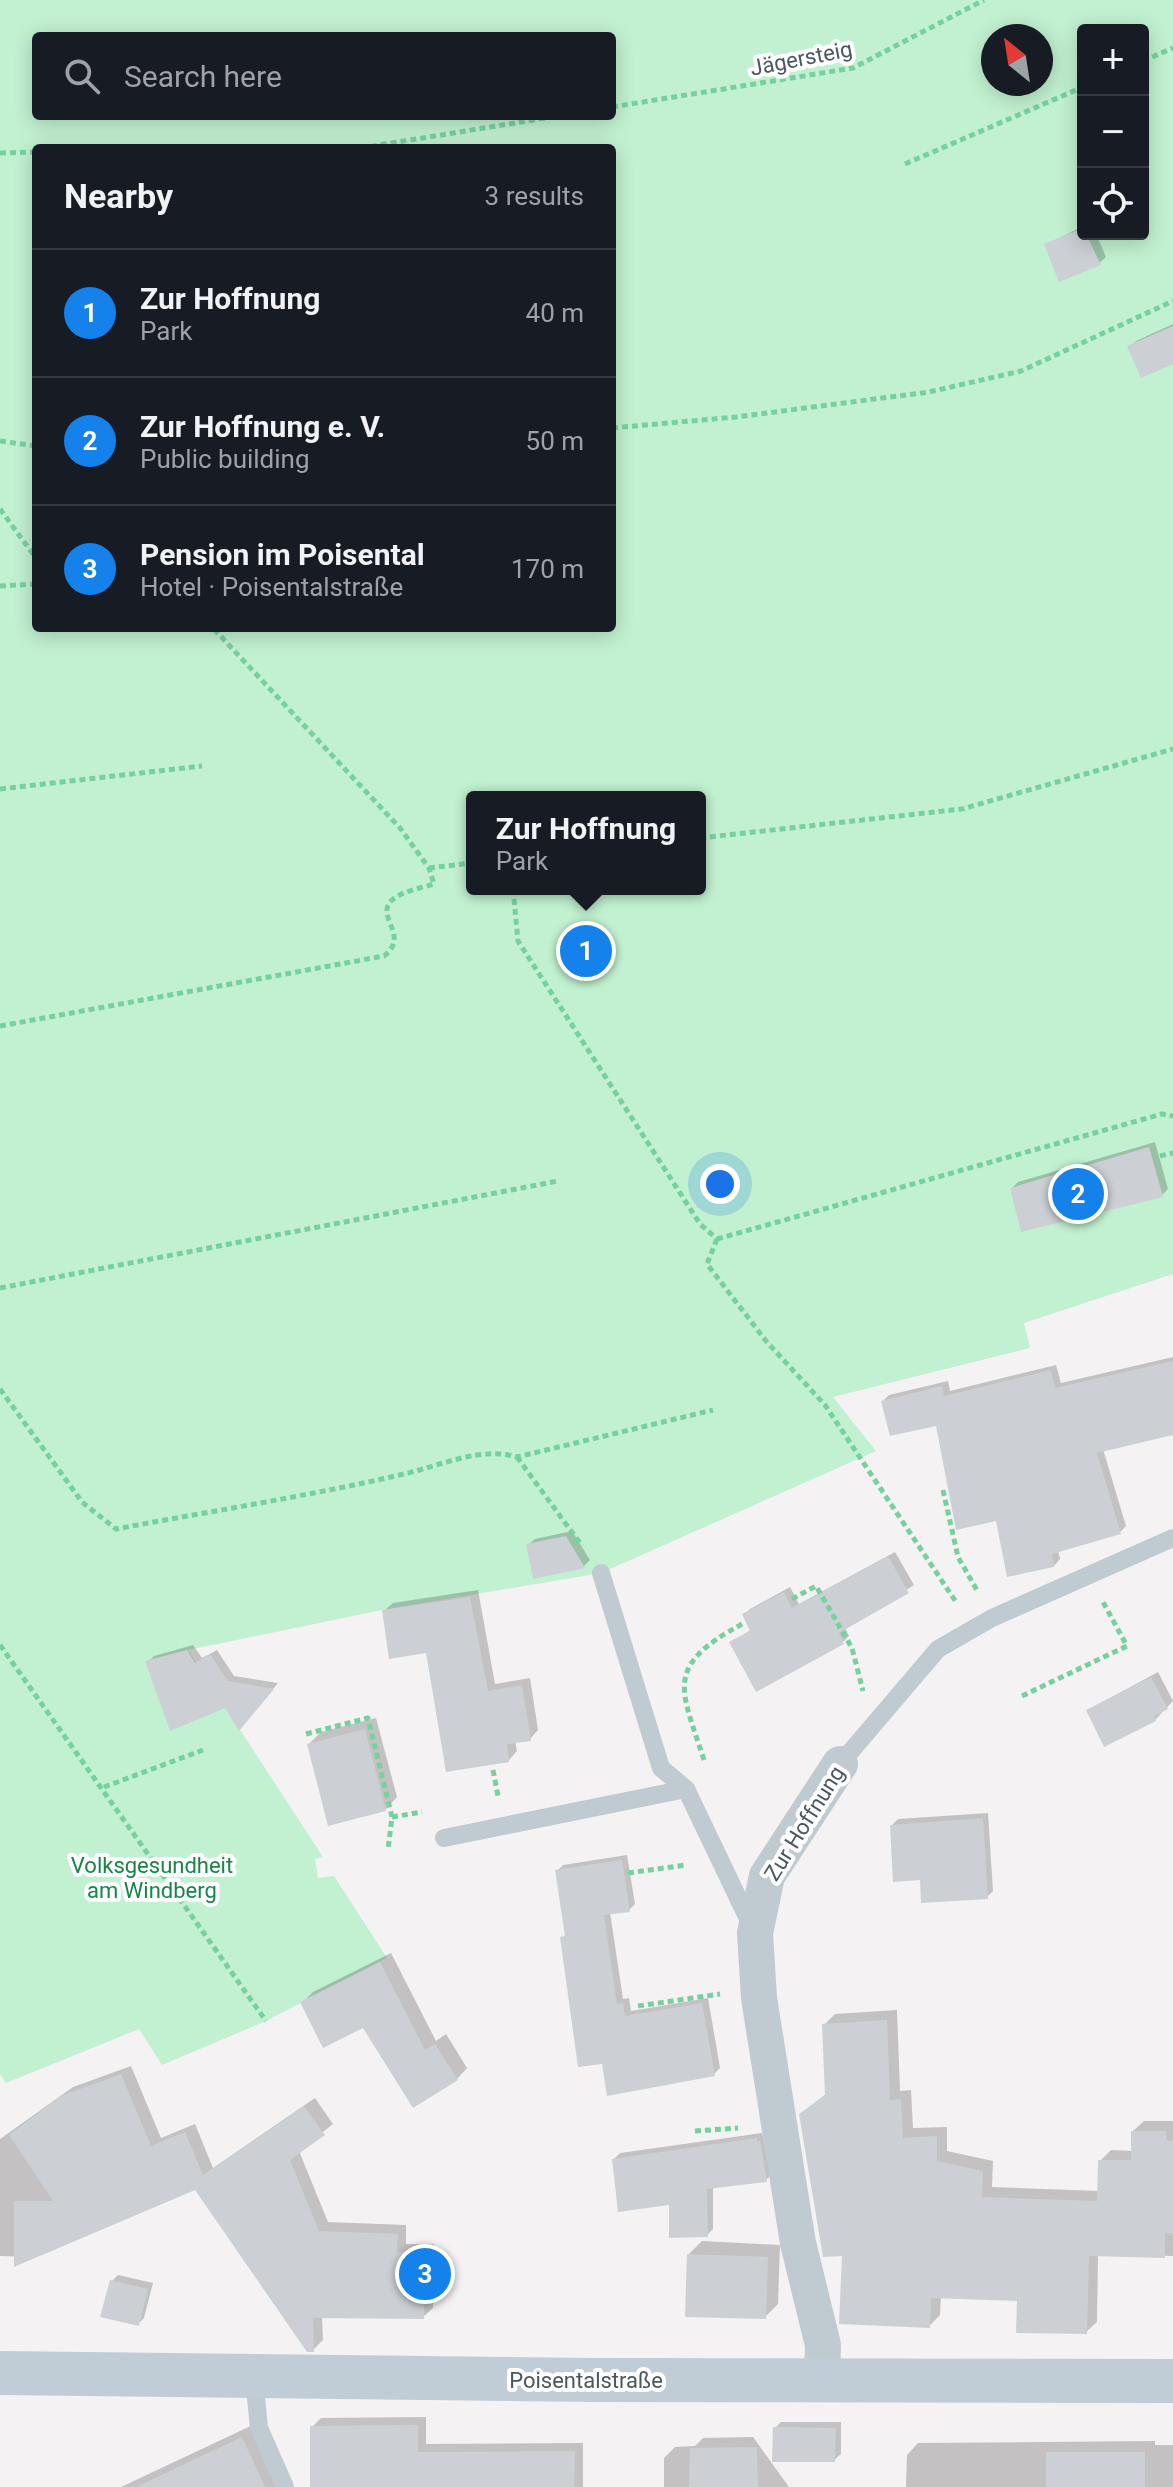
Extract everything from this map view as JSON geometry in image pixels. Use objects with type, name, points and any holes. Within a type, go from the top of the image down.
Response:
[{"type":"main road","name":"Poisentalstraße","points":[[0,2373],[1173,2381]]},
{"type":"street","name":"Zur Hoffnung","points":[[822,2381],[823,2345],[798,2243],[759,1988],[755,1933],[767,1876],[840,1764]]},
{"type":"lane","name":"Zur Hoffnung","points":[[840,1764],[938,1649],[992,1618],[1173,1538]]},
{"type":"lane","points":[[601,1573],[661,1768],[686,1789],[755,1933]]},
{"type":"lane","points":[[444,1838],[686,1789]]},
{"type":"lane","points":[[254,2377],[259,2428],[285,2487]]},
{"type":"path","name":"Jägersteig","points":[[616,106],[853,68],[984,0]]},
{"type":"path","points":[[1149,58],[1173,48]]},
{"type":"path","points":[[905,164],[1077,90]]},
{"type":"path","points":[[386,144],[533,120]]},
{"type":"path","points":[[0,153],[32,152]]},
{"type":"path","points":[[616,428],[736,417],[944,389],[1021,371],[1173,301]]},
{"type":"path","points":[[0,441],[32,445]]},
{"type":"path","points":[[0,509],[32,553]]},
{"type":"path","points":[[0,586],[32,584]]},
{"type":"path","points":[[0,1026],[384,956],[393,949],[395,941],[387,916],[388,906],[394,898],[434,884],[429,868],[400,828],[217,632]]},
{"type":"path","points":[[706,837],[962,809],[1173,749]]},
{"type":"path","points":[[0,789],[202,766]]},
{"type":"path","points":[[429,868],[466,864]]},
{"type":"path","points":[[514,895],[518,941],[700,1224],[717,1239]]},
{"type":"path","points":[[717,1239],[1162,1114],[1173,1116]]},
{"type":"path","points":[[1160,1156],[1173,1153]]},
{"type":"path","points":[[0,1288],[558,1181]]},
{"type":"path","points":[[717,1239],[707,1264],[766,1341],[825,1405],[953,1596]]},
{"type":"path","points":[[0,1389],[82,1502],[116,1529],[404,1474],[470,1456],[503,1453],[517,1457],[713,1410]]},
{"type":"path","points":[[517,1457],[601,1573]]},
{"type":"path","points":[[943,1490],[958,1557],[985,1606]]},
{"type":"path","points":[[792,1599],[816,1586],[852,1648],[857,1668]]},
{"type":"path","points":[[1022,1696],[1127,1646],[1096,1589]]},
{"type":"path","points":[[700,1746],[681,1689],[690,1663],[719,1637],[742,1624]]},
{"type":"path","points":[[0,1645],[104,1787],[266,2021]]},
{"type":"path","points":[[306,1734],[368,1718],[392,1817],[388,1850]]},
{"type":"path","points":[[104,1787],[203,1750]]},
{"type":"path","points":[[493,1770],[498,1795]]},
{"type":"path","points":[[392,1817],[422,1812]]},
{"type":"path","points":[[628,1873],[680,1866]]},
{"type":"path","points":[[638,2006],[759,1988]]},
{"type":"path","points":[[695,2131],[718,2128]]},
{"type":"green space","name":"Volksgesundheit am Windberg","points":[[0,0],[1173,0],[1173,1274],[1024,1323],[1030,1348],[833,1397],[876,1451],[601,1573],[382,1610],[188,1650],[323,1857],[315,1859],[318,1878],[334,1876],[387,1958],[266,2021],[162,2065],[139,2029],[6,2083],[0,2074]]},
{"type":"building","points":[[1077,230],[1077,240],[1089,240],[1101,265],[1059,282],[1044,244]]},
{"type":"building","points":[[1173,326],[1173,364],[1141,378],[1127,346]]},
{"type":"building","points":[[1149,1147],[1163,1197],[1021,1232],[1010,1188]]},
{"type":"building","points":[[1173,1361],[1173,1435],[1097,1453],[1121,1534],[1052,1554],[1054,1567],[1007,1577],[996,1521],[956,1530],[936,1426],[890,1436],[881,1401],[942,1386],[944,1396],[1051,1370],[1055,1388]]},
{"type":"building","points":[[566,1536],[585,1568],[533,1579],[526,1544]]},
{"type":"building","points":[[888,1556],[909,1593],[839,1633],[844,1644],[756,1692],[729,1642],[750,1631],[742,1614],[784,1592],[792,1608]]},
{"type":"building","points":[[470,1597],[488,1691],[522,1685],[531,1741],[507,1744],[509,1762],[446,1772],[426,1653],[389,1659],[382,1610]]},
{"type":"building","points":[[187,1650],[195,1663],[210,1654],[228,1681],[274,1689],[239,1731],[225,1708],[170,1731],[145,1661]]},
{"type":"building","points":[[1151,1677],[1168,1709],[1154,1716],[1156,1721],[1104,1747],[1086,1710]]},
{"type":"building","points":[[365,1729],[386,1811],[328,1826],[307,1744]]},
{"type":"building","points":[[983,1818],[988,1899],[921,1903],[920,1880],[893,1882],[890,1825]]},
{"type":"building","points":[[622,1860],[630,1912],[604,1915],[617,2004],[623,2003],[625,2016],[702,2003],[715,2076],[607,2096],[602,2064],[578,2067],[560,1937],[565,1936],[555,1870]]},
{"type":"building","points":[[380,1962],[425,2050],[435,2044],[458,2080],[413,2108],[363,2028],[323,2048],[300,2002]]},
{"type":"building","points":[[887,2020],[890,2100],[901,2099],[903,2138],[937,2136],[937,2161],[983,2171],[982,2197],[1097,2201],[1098,2160],[1131,2160],[1131,2131],[1166,2131],[1166,2140],[1173,2141],[1173,2233],[1165,2234],[1165,2258],[1089,2256],[1087,2334],[1016,2333],[1017,2301],[931,2298],[930,2328],[839,2324],[842,2256],[823,2257],[799,2114],[825,2095],[822,2024]]},
{"type":"building","points":[[121,2074],[151,2146],[185,2132],[203,2175],[304,2106],[325,2135],[290,2160],[319,2231],[398,2234],[397,2252],[425,2253],[424,2319],[313,2318],[314,2352],[307,2352],[195,2190],[14,2267],[14,2201],[53,2201],[9,2135],[61,2096]]},
{"type":"building","points":[[757,2138],[757,2142],[760,2140],[767,2182],[707,2189],[708,2237],[669,2238],[669,2205],[618,2212],[612,2159]]},
{"type":"building","points":[[687,2254],[768,2257],[766,2319],[685,2317]]},
{"type":"building","points":[[110,2280],[148,2289],[139,2326],[100,2317]]},
{"type":"building","points":[[418,2425],[418,2452],[575,2451],[574,2487],[310,2487],[310,2426]]},
{"type":"building","points":[[773,2427],[836,2428],[835,2462],[772,2462]]},
{"type":"building","points":[[242,2437],[265,2487],[136,2487]]},
{"type":"building","points":[[757,2447],[758,2487],[689,2487],[690,2448]]},
{"type":"building","points":[[1046,2452],[1145,2452],[1145,2487],[1046,2487]]},
{"type":"place","name":"Zur Hoffnung","points":[[586,951]]},
{"type":"place","name":"Zur Hoffnung e. V.","points":[[1078,1194]]},
{"type":"place","name":"Pension im Poisental","points":[[425,2274]]}]
